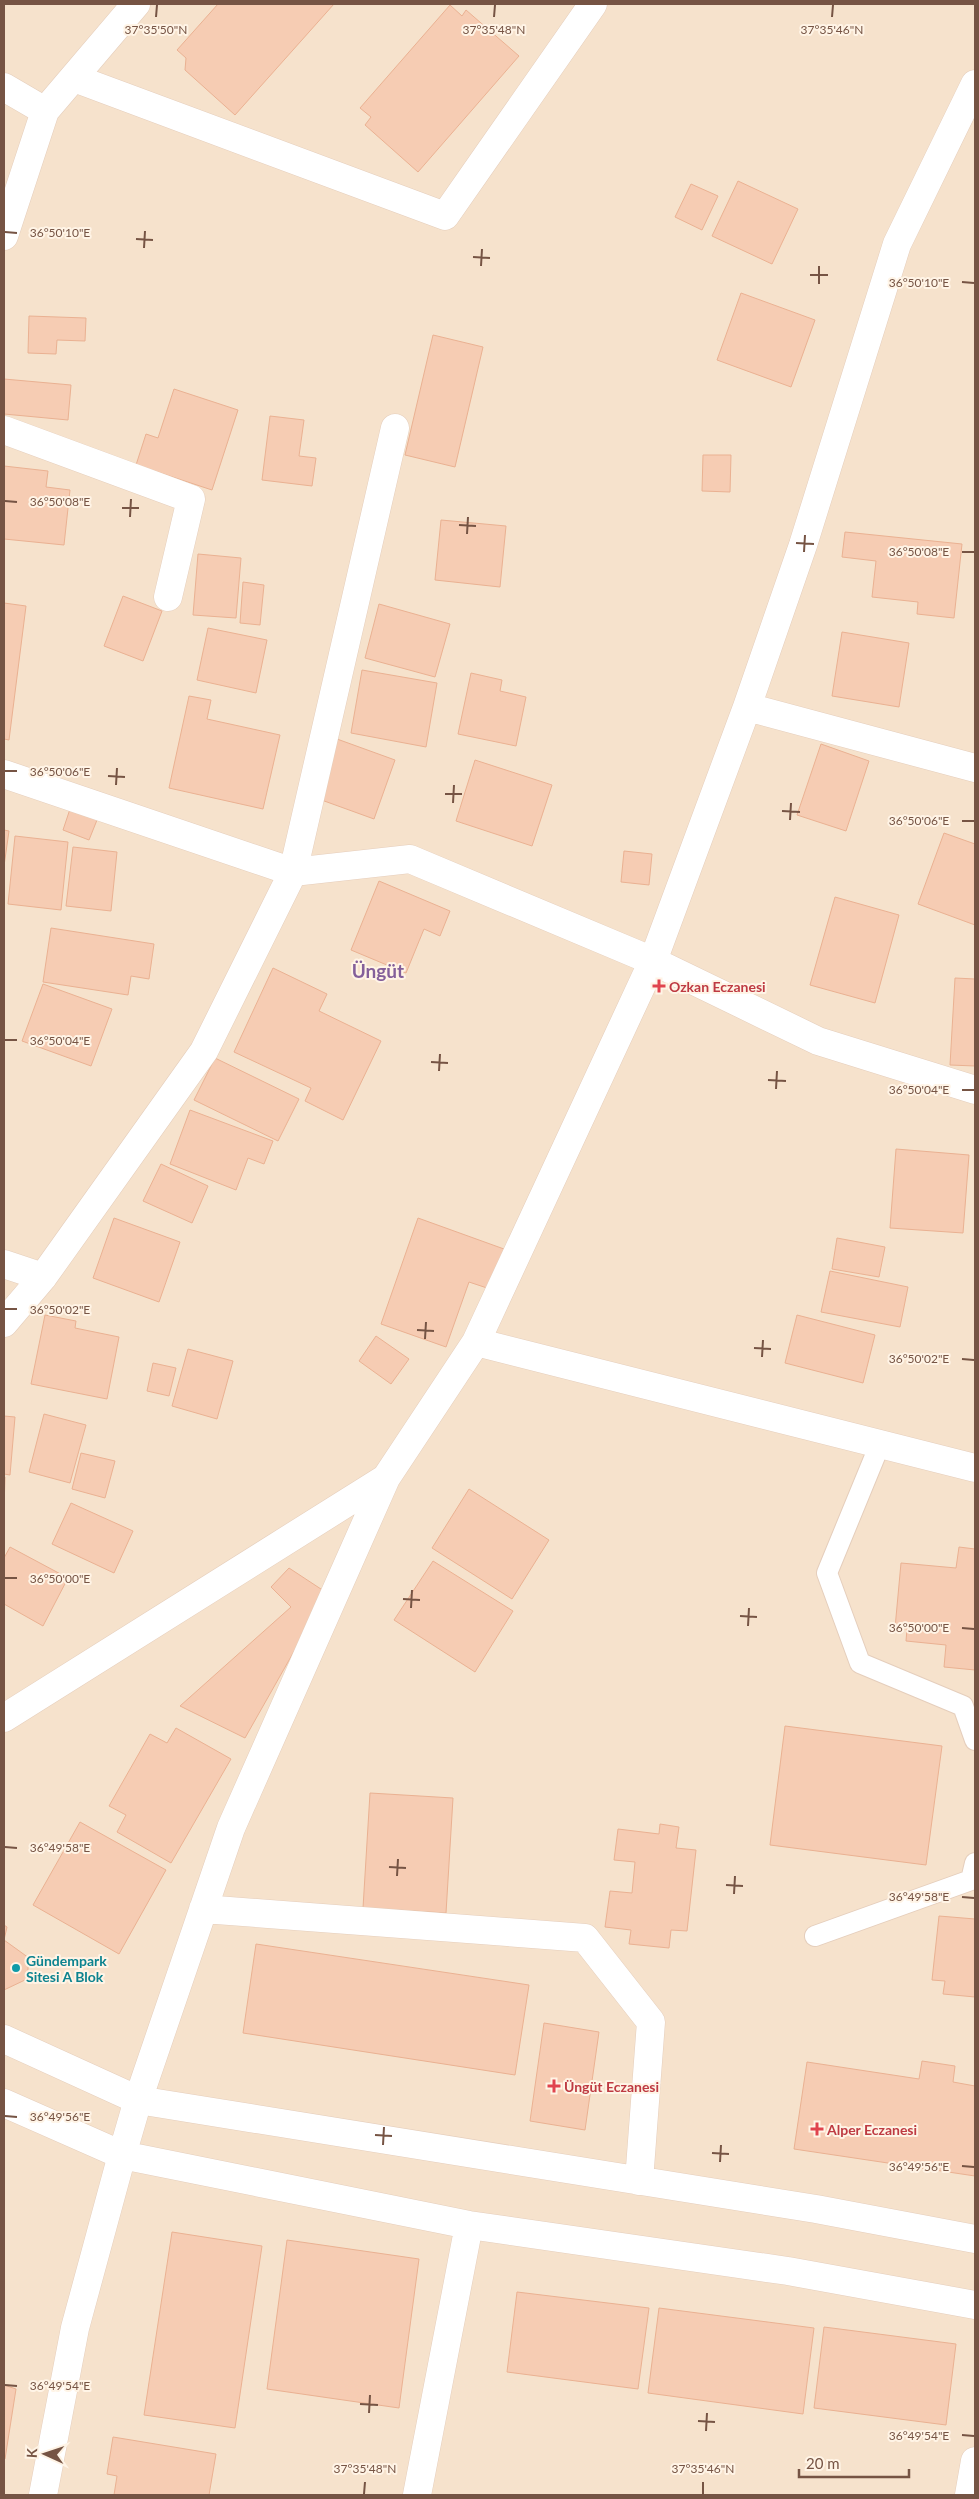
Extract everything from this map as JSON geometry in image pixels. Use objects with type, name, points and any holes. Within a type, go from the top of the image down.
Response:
[{"type":"street","points":[[4,236],[45,111],[136,4]]},
{"type":"street","points":[[74,78],[445,216],[593,4]]},
{"type":"street","points":[[43,2495],[75,2328],[122,2155],[138,2100],[230,1828],[386,1478],[476,1342],[653,961],[747,707],[806,536],[897,244],[975,84]]},
{"type":"street","points":[[4,87],[45,111]]},
{"type":"street","points":[[4,1323],[43,1277],[204,1051],[293,872],[395,428]]},
{"type":"street","points":[[4,430],[191,499],[168,598]]},
{"type":"street","points":[[747,707],[975,768]]},
{"type":"street","points":[[4,774],[293,872],[410,859],[653,961],[818,1041],[975,1090]]},
{"type":"street","points":[[4,1264],[43,1277]]},
{"type":"street","points":[[476,1342],[975,1468]]},
{"type":"street","points":[[4,1718],[386,1478]]},
{"type":"street","points":[[203,1908],[585,1938],[651,2022],[639,2181]]},
{"type":"street","points":[[4,2039],[138,2100],[816,2209],[975,2239]]},
{"type":"street","points":[[4,2103],[122,2155],[469,2225],[788,2271],[975,2305]]},
{"type":"street","points":[[417,2495],[469,2225]]},
{"type":"street","points":[[969,2495],[975,2461]]},
{"type":"lane","points":[[880,1444],[826,1573],[860,1663],[963,1706],[975,1740]]},
{"type":"lane","points":[[815,1936],[970,1880],[975,1864]]},
{"type":"shaded area","points":[[4,4],[975,4],[975,2495],[4,2495]]},
{"type":"building","points":[[218,4],[334,4],[235,115],[185,70],[186,58],[177,50]]},
{"type":"building","points":[[450,5],[462,16],[466,10],[519,56],[418,172],[365,125],[371,117],[360,108]]},
{"type":"building","points":[[738,181],[798,209],[772,264],[712,236]]},
{"type":"building","points":[[691,184],[718,196],[702,230],[675,217]]},
{"type":"building","points":[[741,293],[815,320],[791,387],[717,360]]},
{"type":"building","points":[[29,316],[86,318],[85,341],[57,340],[56,354],[28,353]]},
{"type":"building","points":[[433,335],[483,347],[455,467],[405,455]]},
{"type":"building","points":[[4,379],[71,385],[68,420],[4,414]]},
{"type":"building","points":[[174,389],[238,410],[212,490],[136,465],[146,434],[158,438]]},
{"type":"building","points":[[270,416],[304,420],[299,456],[316,458],[312,486],[262,480]]},
{"type":"building","points":[[703,455],[731,455],[730,492],[702,491]]},
{"type":"building","points":[[4,466],[48,471],[46,487],[70,490],[64,545],[4,539]]},
{"type":"building","points":[[441,520],[506,526],[500,587],[435,580]]},
{"type":"building","points":[[845,532],[962,544],[954,618],[917,614],[918,602],[872,597],[876,561],[842,557]]},
{"type":"building","points":[[198,554],[241,558],[236,618],[193,615]]},
{"type":"building","points":[[243,582],[264,585],[260,625],[240,623]]},
{"type":"building","points":[[123,596],[162,611],[143,661],[104,646]]},
{"type":"building","points":[[4,603],[26,606],[9,740],[4,739]]},
{"type":"building","points":[[379,604],[450,624],[435,677],[365,658]]},
{"type":"building","points":[[208,628],[267,640],[256,693],[197,680]]},
{"type":"building","points":[[842,632],[909,643],[899,707],[832,696]]},
{"type":"building","points":[[362,670],[437,683],[426,747],[351,733]]},
{"type":"building","points":[[471,673],[502,680],[500,691],[526,697],[516,746],[458,734]]},
{"type":"building","points":[[189,696],[211,700],[207,719],[280,735],[263,809],[169,788]]},
{"type":"building","points":[[337,739],[395,760],[374,819],[316,798]]},
{"type":"building","points":[[821,744],[869,761],[846,831],[797,815]]},
{"type":"building","points":[[475,760],[552,785],[532,846],[456,821]]},
{"type":"building","points":[[70,809],[97,820],[89,840],[63,830]]},
{"type":"building","points":[[4,830],[9,831],[4,866]]},
{"type":"building","points":[[944,833],[975,844],[975,925],[918,904]]},
{"type":"building","points":[[15,836],[68,842],[61,910],[8,904]]},
{"type":"building","points":[[73,847],[117,852],[111,911],[66,906]]},
{"type":"building","points":[[624,851],[652,854],[649,885],[621,882]]},
{"type":"building","points":[[379,881],[450,911],[440,936],[424,929],[406,973],[351,950]]},
{"type":"building","points":[[835,897],[899,915],[875,1003],[810,985]]},
{"type":"building","points":[[51,928],[154,944],[149,979],[131,976],[128,995],[43,982]]},
{"type":"building","points":[[273,968],[327,994],[319,1011],[381,1041],[343,1120],[305,1101],[311,1088],[234,1052]]},
{"type":"building","points":[[955,978],[975,979],[975,1066],[950,1065]]},
{"type":"building","points":[[43,984],[112,1009],[91,1066],[22,1041]]},
{"type":"building","points":[[215,1058],[299,1099],[278,1141],[194,1100]]},
{"type":"building","points":[[190,1110],[273,1141],[264,1164],[248,1158],[236,1190],[170,1164]]},
{"type":"building","points":[[896,1149],[969,1155],[963,1233],[890,1228]]},
{"type":"building","points":[[161,1164],[208,1186],[192,1223],[143,1201]]},
{"type":"building","points":[[114,1218],[180,1242],[159,1302],[93,1278]]},
{"type":"building","points":[[418,1218],[504,1249],[490,1289],[469,1282],[446,1347],[381,1324]]},
{"type":"building","points":[[837,1238],[885,1247],[879,1277],[832,1269]]},
{"type":"building","points":[[830,1271],[908,1287],[900,1327],[821,1312]]},
{"type":"building","points":[[45,1315],[76,1321],[75,1328],[119,1337],[107,1399],[31,1384]]},
{"type":"building","points":[[797,1315],[875,1335],[863,1383],[785,1363]]},
{"type":"building","points":[[376,1336],[409,1359],[391,1384],[359,1361]]},
{"type":"building","points":[[188,1349],[233,1361],[217,1419],[172,1406]]},
{"type":"building","points":[[153,1363],[176,1368],[169,1396],[147,1391]]},
{"type":"building","points":[[44,1414],[86,1425],[70,1483],[29,1472]]},
{"type":"building","points":[[4,1416],[15,1417],[10,1475],[4,1474]]},
{"type":"building","points":[[81,1453],[115,1461],[105,1498],[72,1489]]},
{"type":"building","points":[[469,1489],[549,1540],[512,1599],[432,1548]]},
{"type":"building","points":[[71,1503],[133,1531],[114,1573],[52,1544]]},
{"type":"building","points":[[10,1547],[68,1578],[43,1626],[4,1604],[4,1558]]},
{"type":"building","points":[[959,1547],[975,1549],[975,1670],[944,1667],[946,1645],[906,1641],[907,1629],[895,1628],[901,1563],[956,1568]]},
{"type":"building","points":[[433,1561],[513,1611],[475,1672],[394,1620]]},
{"type":"building","points":[[289,1568],[327,1593],[245,1738],[180,1706],[291,1607],[271,1587]]},
{"type":"building","points":[[785,1726],[942,1746],[926,1865],[770,1845]]},
{"type":"building","points":[[176,1728],[231,1759],[171,1863],[117,1832],[126,1815],[109,1806],[150,1734],[167,1743]]},
{"type":"building","points":[[370,1793],[453,1798],[446,1913],[363,1908]]},
{"type":"building","points":[[80,1822],[166,1870],[119,1954],[33,1905]]},
{"type":"building","points":[[660,1824],[679,1827],[676,1848],[696,1850],[687,1931],[671,1930],[669,1948],[629,1944],[631,1930],[605,1927],[610,1891],[632,1893],[635,1862],[614,1860],[618,1829],[659,1834]]},
{"type":"building","points":[[939,1916],[975,1919],[975,1997],[943,1994],[945,1981],[932,1980]]},
{"type":"building","name":"Gündempark Sitesi A Blok","points":[[4,1925],[7,1927],[4,1940]]},
{"type":"building","name":"Gündempark Sitesi A Blok","points":[[4,1940],[29,1958],[27,1979],[4,1990]]},
{"type":"building","points":[[256,1944],[529,1985],[515,2075],[243,2033]]},
{"type":"building","points":[[544,2023],[599,2032],[585,2130],[530,2121]]},
{"type":"building","points":[[922,2061],[955,2066],[953,2082],[975,2086],[975,2176],[794,2149],[807,2062],[919,2079]]},
{"type":"building","points":[[172,2232],[262,2246],[235,2428],[144,2415]]},
{"type":"building","points":[[287,2240],[419,2259],[399,2408],[267,2389]]},
{"type":"building","points":[[517,2292],[649,2308],[638,2389],[507,2372]]},
{"type":"building","points":[[659,2308],[814,2328],[803,2414],[648,2393]]},
{"type":"building","points":[[824,2327],[956,2344],[946,2425],[814,2408]]},
{"type":"building","points":[[4,2385],[16,2389],[5,2459],[4,2459]]},
{"type":"building","points":[[113,2437],[216,2454],[209,2495],[114,2495],[117,2476],[107,2474]]},
{"type":"place","name":"Ozkan Eczanesi","points":[[659,986]]},
{"type":"place","name":"Gündempark Sitesi A Blok","points":[[16,1968]]},
{"type":"place","name":"Üngüt Eczanesi","points":[[554,2086]]},
{"type":"place","name":"Alper Eczanesi","points":[[817,2129]]},
{"type":"district","name":"Üngüt","points":[[378,970]]}]
